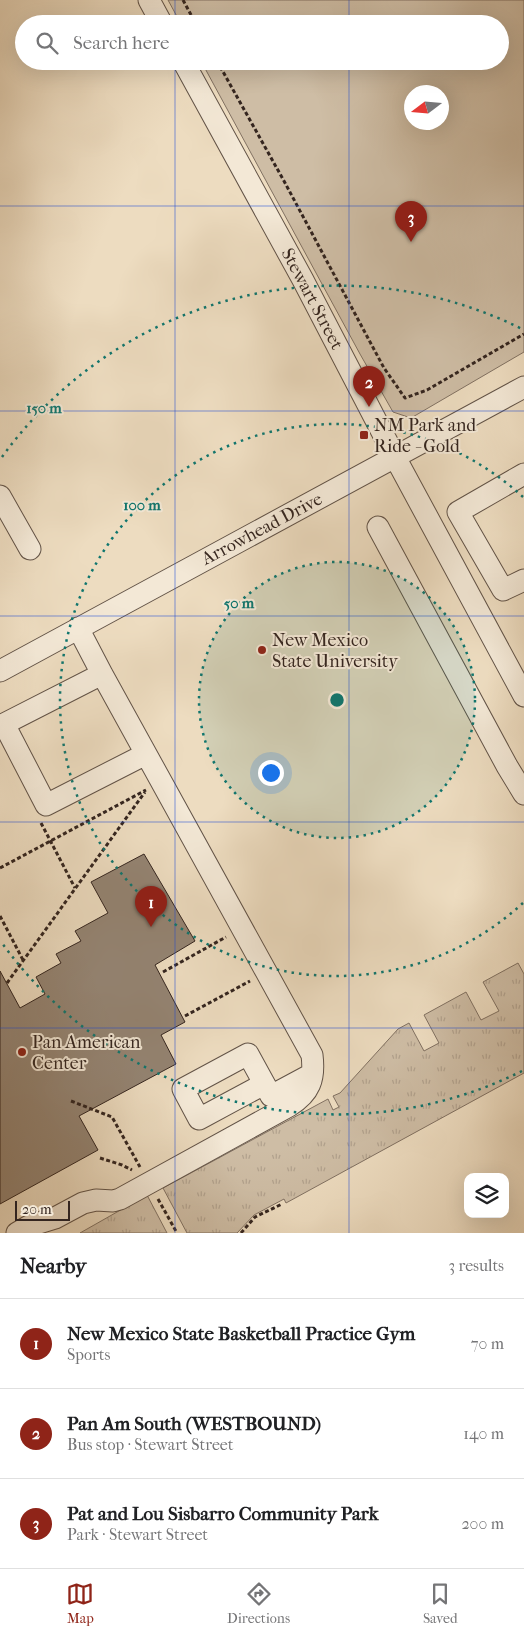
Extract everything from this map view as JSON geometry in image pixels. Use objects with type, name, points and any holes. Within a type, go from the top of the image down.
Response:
[{"type":"street","points":[[149,0],[157,15]]},
{"type":"street","name":"Stewart Street","points":[[188,70],[303,280],[395,457],[524,696]]},
{"type":"street","name":"Arrowhead Drive","points":[[0,671],[524,387]]},
{"type":"street","points":[[524,474],[458,512],[503,590],[524,580]]},
{"type":"street","points":[[0,496],[30,550]]},
{"type":"street","points":[[378,527],[503,759],[524,794]]},
{"type":"street","points":[[17,1233],[55,1218],[83,1203],[96,1200],[113,1201],[120,1199],[298,1100],[306,1093],[311,1083],[312,1074],[312,1055],[78,628]]},
{"type":"street","points":[[102,674],[4,724],[46,805],[146,754]]},
{"type":"street","points":[[264,1084],[271,1096],[312,1074]]},
{"type":"path","points":[[183,0],[191,15]]},
{"type":"path","points":[[222,70],[384,368],[405,398],[426,390],[524,334]]},
{"type":"path","points":[[0,868],[147,790],[7,983]]},
{"type":"path","points":[[0,916],[23,960]]},
{"type":"path","points":[[163,972],[226,937]]},
{"type":"path","points":[[185,1016],[250,981]]},
{"type":"path","points":[[71,1101],[112,1117],[177,1233]]},
{"type":"path","points":[[100,1158],[122,1165]]},
{"type":"path","points":[[241,1233],[255,1218],[282,1204]]},
{"type":"green space","points":[[168,0],[524,0],[524,352],[411,418],[393,412],[206,70],[509,70],[509,15],[176,15]]},
{"type":"green space","points":[[518,963],[524,974],[524,1073],[286,1203],[284,1199],[254,1215],[237,1233],[187,1233],[163,1188],[328,1099],[333,1110],[339,1107],[333,1096],[340,1093],[398,1029],[409,1023],[424,1051],[439,1043],[424,1015],[466,992],[481,1020],[499,1011],[483,982]]},
{"type":"green space","points":[[147,1195],[167,1233],[80,1233]]},
{"type":"building","points":[[144,854],[195,941],[155,965],[185,1022],[161,1035],[176,1064],[79,1116],[98,1150],[0,1204],[0,971],[20,1008],[45,994],[36,977],[61,963],[56,954],[81,941],[75,931],[108,913],[91,882]]},
{"type":"place","name":"Pat and Lou Sisbarro Community Park","points":[[411,242]]},
{"type":"place","name":"Pan Am South (WESTBOUND)","points":[[369,407]]},
{"type":"place","name":"NM Park and Ride - Gold","points":[[364,435]]},
{"type":"place","name":"New Mexico State University","points":[[262,650]]},
{"type":"place","name":"New Mexico State Basketball Practice Gym","points":[[151,927]]},
{"type":"place","name":"Pan American Center","points":[[22,1052]]}]
